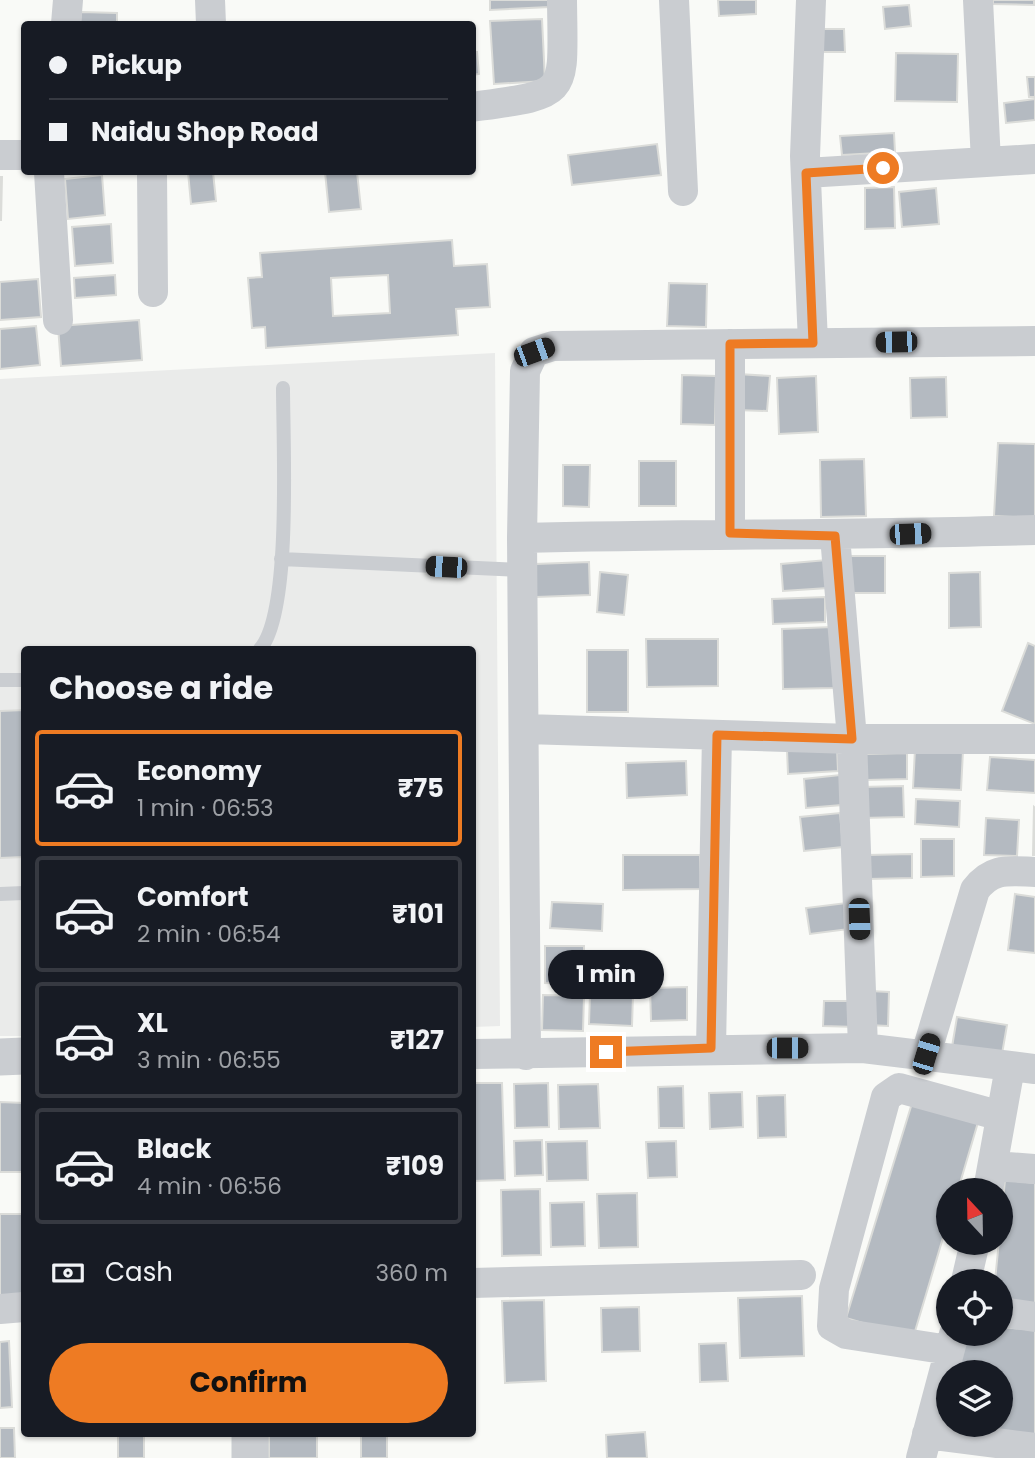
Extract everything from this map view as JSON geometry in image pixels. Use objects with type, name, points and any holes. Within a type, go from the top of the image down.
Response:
[{"type":"street","points":[[66,21],[68,0]]},
{"type":"street","points":[[210,0],[211,21]]},
{"type":"street","points":[[476,106],[538,98],[555,88],[563,70],[562,0]]},
{"type":"street","points":[[674,0],[683,191]]},
{"type":"street","points":[[811,0],[806,173],[813,343]]},
{"type":"street","points":[[978,0],[986,162]]},
{"type":"street","points":[[0,155],[21,155]]},
{"type":"street","points":[[806,173],[1035,159]]},
{"type":"street","points":[[49,175],[58,320]]},
{"type":"street","points":[[152,175],[153,292]]},
{"type":"street","points":[[526,1055],[522,538],[525,371],[534,352],[553,346],[1035,341]]},
{"type":"street","points":[[730,344],[730,533]]},
{"type":"street","points":[[522,538],[730,533],[835,536],[1035,530]]},
{"type":"street","points":[[835,536],[874,1049]]},
{"type":"street","points":[[525,729],[852,739],[1035,739]]},
{"type":"street","points":[[711,1048],[717,735]]},
{"type":"street","points":[[920,1053],[975,890],[984,878],[997,870],[1035,872]]},
{"type":"street","points":[[476,1054],[526,1055],[711,1048],[874,1049],[920,1053],[972,1087],[1013,1087]]},
{"type":"street","points":[[0,1057],[21,1056]]},
{"type":"street","points":[[936,1341],[846,1334],[832,1326],[834,1289],[886,1097],[899,1088],[939,1097],[972,1087],[1013,1087]]},
{"type":"street","points":[[1013,1087],[991,1178],[1035,1169]]},
{"type":"street","points":[[476,1283],[801,1275]]},
{"type":"street","points":[[0,1309],[21,1307]]},
{"type":"street","points":[[1013,1314],[1035,1317]]},
{"type":"street","points":[[950,1346],[924,1446],[1035,1448]]},
{"type":"street","points":[[250,1437],[250,1458]]},
{"type":"lane","points":[[262,646],[274,623],[281,588],[283,388]]},
{"type":"lane","points":[[281,559],[522,570]]},
{"type":"lane","points":[[0,680],[21,680]]},
{"type":"lane","points":[[0,894],[21,893]]},
{"type":"shaded area","points":[[495,353],[500,1026],[476,1027],[476,646],[21,646],[21,1036],[0,1036],[0,379]]},
{"type":"building","points":[[490,0],[548,0],[549,7],[490,10]]},
{"type":"building","points":[[718,0],[756,0],[756,14],[719,16]]},
{"type":"building","points":[[993,0],[1034,0],[1034,5],[993,4]]},
{"type":"building","points":[[909,5],[911,26],[885,29],[883,7]]},
{"type":"building","points":[[81,12],[117,13],[117,21],[80,21]]},
{"type":"building","points":[[542,19],[545,81],[494,84],[490,21]]},
{"type":"building","points":[[822,29],[844,29],[845,52],[823,52]]},
{"type":"building","points":[[476,52],[477,52],[479,74],[476,74]]},
{"type":"building","points":[[896,53],[958,54],[957,102],[895,101]]},
{"type":"building","points":[[1027,77],[1035,77],[1035,97],[1029,97]]},
{"type":"building","points":[[1035,99],[1035,120],[1006,123],[1004,103]]},
{"type":"building","points":[[894,133],[895,152],[842,155],[840,136]]},
{"type":"building","points":[[657,144],[661,175],[572,185],[568,155]]},
{"type":"building","points":[[102,175],[105,215],[68,219],[65,179]]},
{"type":"building","points":[[188,175],[213,175],[216,201],[191,204]]},
{"type":"building","points":[[325,175],[357,175],[361,209],[329,212]]},
{"type":"building","points":[[2,177],[1,220],[0,220]]},
{"type":"building","points":[[894,187],[895,228],[865,229],[865,188]]},
{"type":"building","points":[[936,188],[939,224],[902,227],[899,192]]},
{"type":"building","points":[[111,224],[113,263],[75,266],[72,227]]},
{"type":"building","points":[[452,240],[454,266],[487,264],[490,307],[456,309],[458,335],[266,348],[265,327],[252,328],[248,278],[262,277],[260,253]],"holes":[[[388,275],[390,313],[333,316],[331,278]]]},
{"type":"building","points":[[115,275],[116,295],[75,298],[74,278]]},
{"type":"building","points":[[38,279],[41,317],[0,320],[0,282]]},
{"type":"building","points":[[669,283],[707,284],[706,327],[667,326]]},
{"type":"building","points":[[139,320],[142,360],[61,366],[58,326]]},
{"type":"building","points":[[36,326],[40,365],[0,369],[0,329]]},
{"type":"building","points":[[738,374],[770,376],[767,411],[736,410]]},
{"type":"building","points":[[682,375],[716,376],[715,425],[681,424]]},
{"type":"building","points":[[816,376],[818,432],[779,434],[777,378]]},
{"type":"building","points":[[946,377],[947,417],[911,418],[910,378]]},
{"type":"building","points":[[998,443],[1035,444],[1035,518],[994,516]]},
{"type":"building","points":[[864,459],[866,516],[821,517],[820,460]]},
{"type":"building","points":[[639,461],[676,461],[676,506],[639,506]]},
{"type":"building","points":[[563,465],[590,465],[589,507],[563,506]]},
{"type":"building","points":[[842,556],[885,556],[885,593],[842,593]]},
{"type":"building","points":[[827,560],[828,588],[783,591],[781,564]]},
{"type":"building","points":[[589,562],[590,595],[536,597],[535,564]]},
{"type":"building","points":[[600,572],[628,575],[624,615],[597,612]]},
{"type":"building","points":[[980,572],[981,627],[949,628],[949,573]]},
{"type":"building","points":[[825,597],[825,622],[773,624],[772,599]]},
{"type":"building","points":[[832,627],[834,688],[783,689],[782,629]]},
{"type":"building","points":[[646,639],[718,639],[718,686],[647,687]]},
{"type":"building","points":[[1028,643],[1035,646],[1035,724],[1002,711]]},
{"type":"building","points":[[587,650],[628,650],[628,712],[587,712]]},
{"type":"building","points":[[21,710],[21,857],[0,858],[0,711]]},
{"type":"building","points":[[837,747],[838,771],[788,774],[787,750]]},
{"type":"building","points":[[915,749],[963,751],[961,790],[913,788]]},
{"type":"building","points":[[907,753],[907,779],[866,780],[865,754]]},
{"type":"building","points":[[990,757],[1035,760],[1035,793],[987,790]]},
{"type":"building","points":[[686,761],[687,795],[627,798],[626,763]]},
{"type":"building","points":[[840,775],[842,805],[806,808],[804,779]]},
{"type":"building","points":[[903,786],[904,817],[862,818],[861,787]]},
{"type":"building","points":[[916,799],[960,801],[959,827],[915,824]]},
{"type":"building","points":[[1034,807],[1035,855],[1033,855]]},
{"type":"building","points":[[840,813],[843,847],[804,851],[800,817]]},
{"type":"building","points":[[986,818],[1019,820],[1017,856],[984,855]]},
{"type":"building","points":[[921,839],[954,839],[954,876],[921,877]]},
{"type":"building","points":[[912,854],[912,878],[868,879],[868,855]]},
{"type":"building","points":[[623,855],[700,855],[701,889],[623,890]]},
{"type":"building","points":[[1015,894],[1035,897],[1035,953],[1008,950]]},
{"type":"building","points":[[552,902],[603,904],[602,931],[550,928]]},
{"type":"building","points":[[854,902],[857,928],[810,934],[806,908]]},
{"type":"building","points":[[545,946],[584,946],[584,984],[545,983]]},
{"type":"building","points":[[591,962],[634,963],[632,1026],[589,1024]]},
{"type":"building","points":[[687,987],[687,1020],[651,1021],[650,988]]},
{"type":"building","points":[[870,991],[889,992],[888,1026],[868,1025]]},
{"type":"building","points":[[543,995],[584,996],[583,1031],[542,1030]]},
{"type":"building","points":[[824,1001],[857,1001],[857,1027],[823,1026]]},
{"type":"building","points":[[957,1017],[1007,1025],[1002,1054],[952,1047]]},
{"type":"building","points":[[476,1083],[502,1083],[505,1180],[476,1181]]},
{"type":"building","points":[[548,1083],[549,1127],[515,1128],[514,1084]]},
{"type":"building","points":[[598,1084],[600,1128],[559,1129],[558,1085]]},
{"type":"building","points":[[683,1086],[684,1128],[659,1128],[658,1087]]},
{"type":"building","points":[[742,1092],[743,1127],[710,1129],[709,1093]]},
{"type":"building","points":[[785,1095],[786,1137],[758,1138],[757,1096]]},
{"type":"building","points":[[913,1100],[979,1119],[962,1178],[936,1178],[938,1255],[913,1338],[846,1318]]},
{"type":"building","points":[[0,1102],[21,1103],[21,1172],[0,1172]]},
{"type":"building","points":[[542,1140],[543,1175],[515,1176],[514,1141]]},
{"type":"building","points":[[587,1141],[588,1180],[547,1181],[546,1142]]},
{"type":"building","points":[[676,1141],[677,1177],[648,1178],[646,1142]]},
{"type":"building","points":[[1013,1181],[1035,1183],[1035,1308],[1013,1306],[1013,1269],[996,1269],[998,1255],[1013,1255]]},
{"type":"building","points":[[540,1189],[541,1255],[502,1256],[501,1190]]},
{"type":"building","points":[[637,1193],[638,1247],[599,1248],[597,1194]]},
{"type":"building","points":[[584,1202],[585,1246],[551,1247],[550,1203]]},
{"type":"building","points":[[0,1214],[21,1214],[21,1295],[0,1296]]},
{"type":"building","points":[[802,1296],[804,1356],[740,1358],[738,1298]]},
{"type":"building","points":[[544,1300],[546,1381],[505,1383],[502,1301]]},
{"type":"building","points":[[639,1307],[640,1351],[602,1352],[601,1308]]},
{"type":"building","points":[[1013,1328],[1035,1330],[1035,1438],[1013,1434],[1013,1360],[960,1360],[961,1346],[1013,1346]]},
{"type":"building","points":[[9,1341],[12,1407],[0,1408],[0,1342]]},
{"type":"building","points":[[726,1343],[728,1381],[700,1382],[699,1344]]},
{"type":"building","points":[[0,1428],[14,1428],[15,1458],[0,1458]]},
{"type":"building","points":[[645,1432],[647,1458],[607,1458],[606,1435]]},
{"type":"building","points":[[118,1437],[144,1437],[144,1458],[118,1458]]},
{"type":"building","points":[[269,1437],[317,1437],[317,1458],[269,1458]]},
{"type":"building","points":[[361,1437],[387,1437],[387,1458],[361,1458]]},
{"type":"route","points":[[606,1052],[711,1048],[717,735],[852,739],[835,536],[730,533],[730,344],[813,343],[806,173],[883,168]]}]
